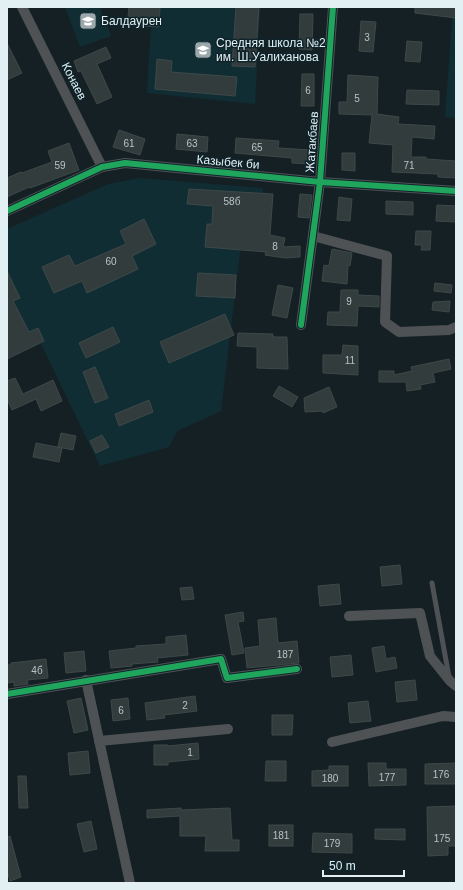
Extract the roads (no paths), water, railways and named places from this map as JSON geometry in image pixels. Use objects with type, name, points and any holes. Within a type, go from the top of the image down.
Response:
[{"type":"street","name":"Конаев","points":[[22,7],[102,167]]},
{"type":"street","name":"Жатакбаев","points":[[301,325],[320,182],[333,7]]},
{"type":"street","name":"Казыбек би","points":[[7,211],[102,167],[125,164],[320,182],[456,191]]},
{"type":"street","points":[[313,236],[387,256],[385,322],[399,332],[449,330],[456,327]]},
{"type":"street","points":[[349,616],[420,613],[430,656],[453,684]]},
{"type":"street","points":[[7,694],[221,659],[227,678],[297,669]]},
{"type":"street","points":[[86,680],[130,883]]},
{"type":"street","points":[[332,742],[443,716],[456,717]]},
{"type":"street","points":[[99,741],[228,729]]},
{"type":"lane","points":[[432,583],[453,684]]},
{"type":"place","name":"Балдаурен","points":[[88,21]]},
{"type":"place","name":"Средняя школа №2 им. Ш.Уалиханова","points":[[203,50]]}]
